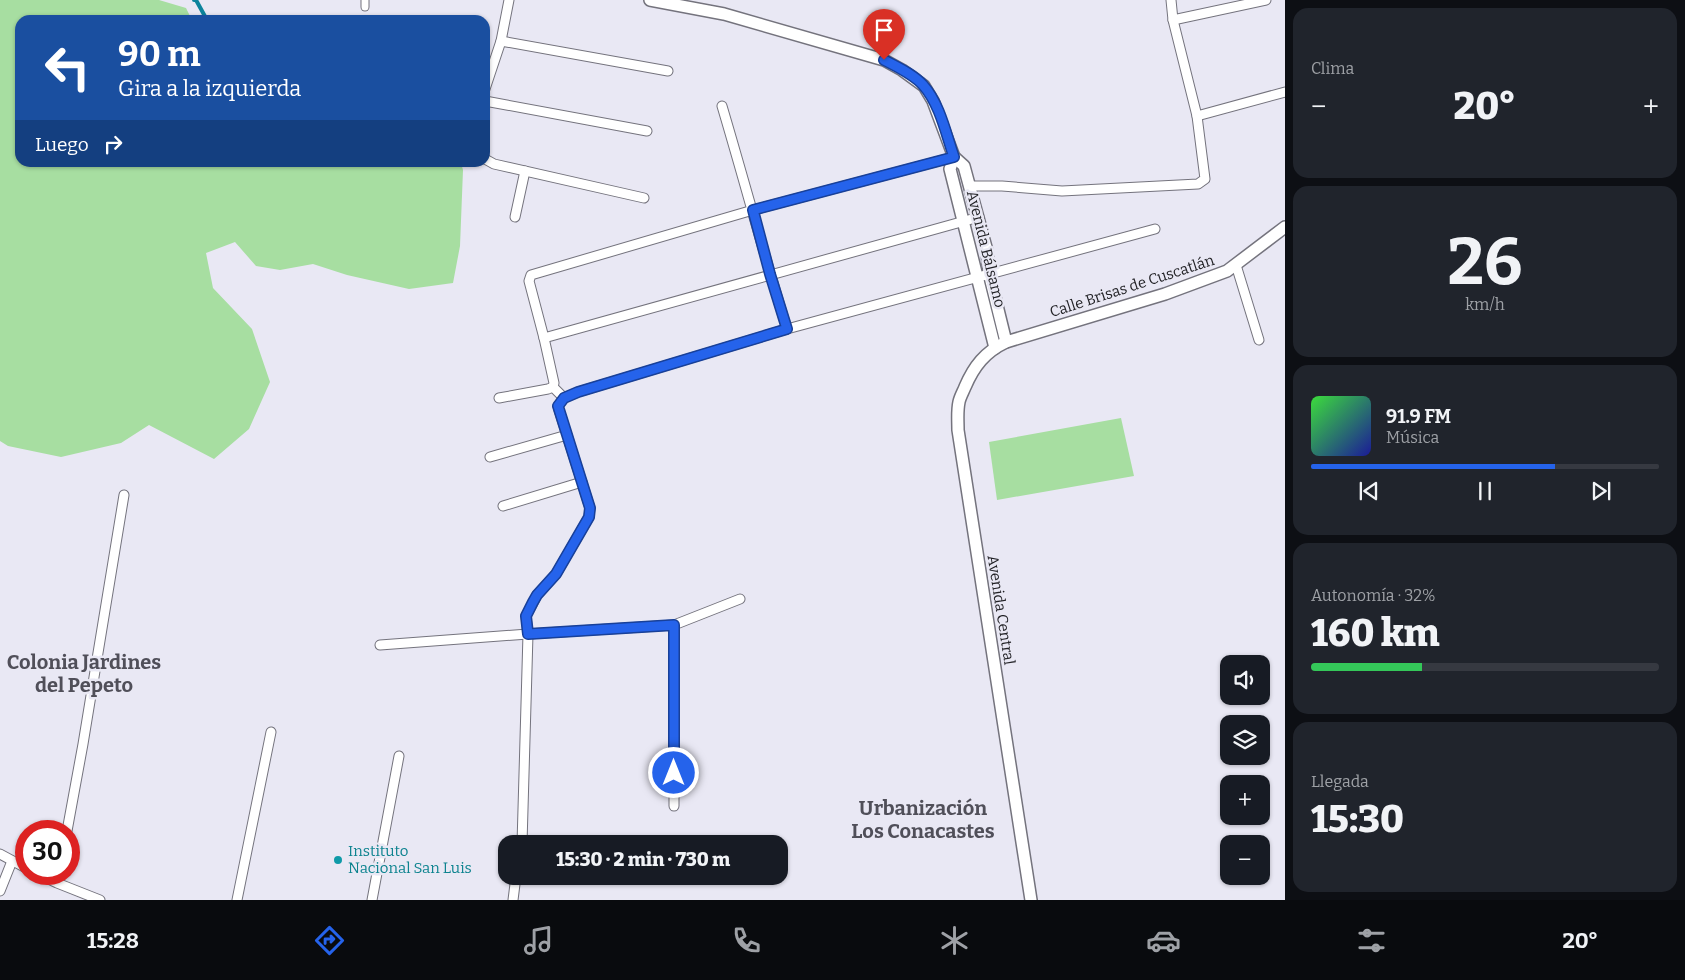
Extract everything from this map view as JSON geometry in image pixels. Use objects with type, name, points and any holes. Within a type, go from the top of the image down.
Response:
[{"type":"street","points":[[490,74],[501,40],[509,0]]},
{"type":"street","name":"Avenida Bálsamo","points":[[650,0],[724,14],[890,63],[915,78],[924,86],[933,101],[954,157],[964,166],[979,217],[987,251],[983,275],[995,348]]},
{"type":"street","points":[[970,186],[1062,191],[1198,184],[1205,179],[1197,116],[1173,20],[1171,0]]},
{"type":"street","points":[[1173,20],[1266,0]]},
{"type":"street","points":[[501,40],[668,72]]},
{"type":"street","points":[[1197,116],[1285,92]]},
{"type":"street","points":[[490,102],[647,131]]},
{"type":"street","points":[[722,106],[787,329]]},
{"type":"street","points":[[553,387],[554,382],[529,281],[530,275],[753,210],[954,157]]},
{"type":"street","name":"Avenida Bálsamo","points":[[954,157],[950,169],[964,221],[1006,342]]},
{"type":"street","points":[[490,162],[644,198]]},
{"type":"street","points":[[515,217],[525,171]]},
{"type":"street","points":[[544,338],[979,217]]},
{"type":"street","name":"Calle Brisas de Cuscatlán","points":[[1006,342],[1200,282],[1236,265],[1285,227]]},
{"type":"street","points":[[522,835],[528,634],[526,616],[537,595],[556,574],[589,517],[590,508],[558,406],[564,398],[578,392],[787,329],[1155,229]]},
{"type":"street","points":[[1236,265],[1260,340]]},
{"type":"street","name":"Avenida Central","points":[[1006,342],[986,354],[976,365],[968,379],[959,402],[958,430],[1031,900]]},
{"type":"street","points":[[553,387],[564,398]]},
{"type":"street","points":[[499,398],[553,387]]},
{"type":"street","points":[[490,457],[567,435]]},
{"type":"street","points":[[503,506],[582,482]]},
{"type":"street","points":[[69,820],[124,495]]},
{"type":"street","points":[[380,644],[674,625],[740,599]]},
{"type":"street","points":[[674,625],[674,806]]},
{"type":"street","points":[[237,900],[271,732]]},
{"type":"street","points":[[372,900],[399,756]]},
{"type":"street","points":[[0,854],[15,862]]},
{"type":"street","points":[[0,891],[12,861]]},
{"type":"street","points":[[60,885],[100,900]]},
{"type":"street","points":[[512,900],[514,885]]},
{"type":"green space","points":[[0,0],[159,0],[186,8],[190,15],[15,15],[15,167],[462,167],[460,246],[453,283],[409,289],[347,275],[313,264],[280,270],[256,266],[235,242],[206,253],[213,288],[252,329],[270,382],[249,429],[214,459],[149,425],[121,443],[61,457],[8,446],[0,441]]},
{"type":"green space","points":[[1121,418],[1134,476],[997,500],[989,442]]},
{"type":"waterway","points":[[194,0],[196,0],[204,15]]},
{"type":"place","name":"Instituto Nacional San Luis","points":[[338,860]]},
{"type":"district","name":"Colonia Jardines del Pepeto","points":[[84,674]]},
{"type":"district","name":"Urbanización Los Conacastes","points":[[923,820]]},
{"type":"route","points":[[674,773],[674,625],[528,634],[526,616],[537,595],[556,574],[589,517],[590,508],[558,406],[564,398],[578,392],[787,329],[753,210],[954,157],[933,101],[924,86],[915,78],[884,60]]}]
